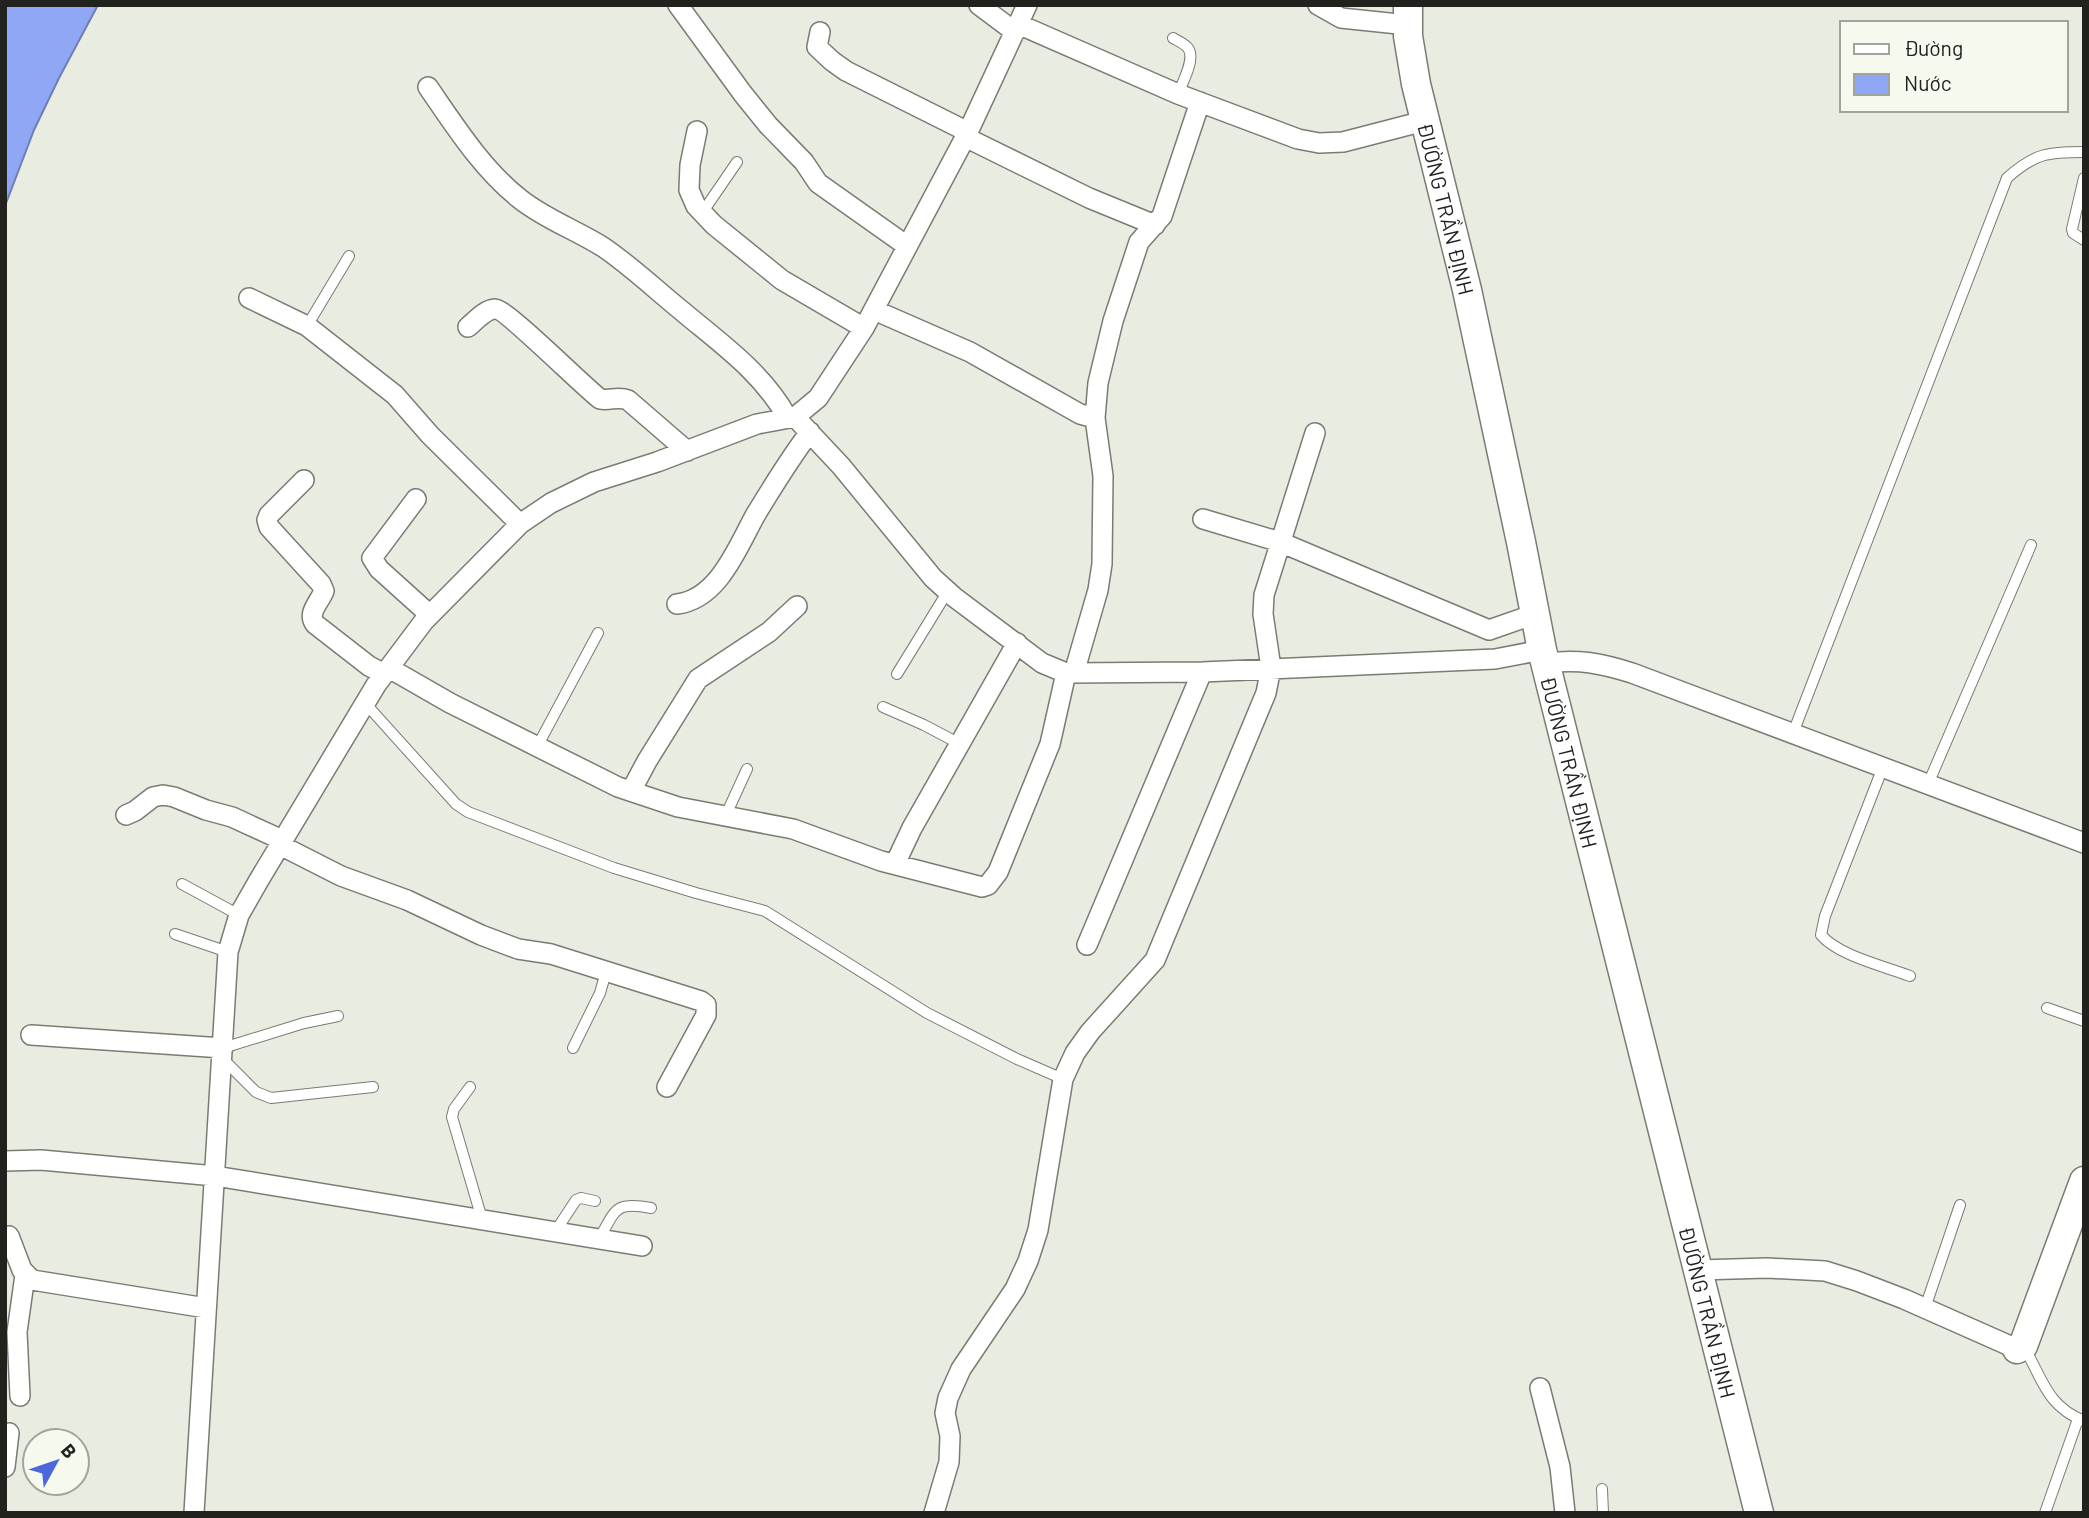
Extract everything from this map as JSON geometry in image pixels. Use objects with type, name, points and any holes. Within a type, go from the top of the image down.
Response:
[{"type":"main road","name":"ĐƯỜNG TRẦN ĐỊNH","points":[[1408,15],[1411,59],[1424,121],[1467,290],[1544,656],[1759,1513]]},
{"type":"main road","points":[[2020,1347],[2084,1181]]},
{"type":"street","points":[[678,5],[743,94],[804,162],[818,183],[907,246]]},
{"type":"street","points":[[979,5],[1016,28],[1298,139],[1319,143],[1343,142],[1424,121]]},
{"type":"street","points":[[194,1513],[228,952],[239,915],[386,671],[430,615],[520,524],[551,503],[594,482],[757,424],[791,417],[818,398],[874,310],[966,135],[1027,5]]},
{"type":"street","points":[[1318,5],[1340,18],[1408,15]]},
{"type":"street","points":[[820,33],[817,47],[839,66],[1089,198],[1155,225]]},
{"type":"street","points":[[428,87],[465,140],[510,191],[534,210],[581,234],[618,258],[733,351],[791,417],[810,432],[841,466],[933,578],[1042,663],[1070,673],[1202,672],[1544,656],[1598,662],[2084,843]]},
{"type":"street","points":[[304,480],[269,515],[269,527],[321,584],[324,591],[311,614],[311,619],[369,666],[386,671],[538,745],[588,773],[631,791],[678,807],[793,829],[847,849],[976,887],[988,885],[993,880],[1050,744],[1098,590],[1102,564],[1103,476],[1095,418],[1098,383],[1113,321],[1139,242],[1162,216],[1200,102]]},
{"type":"street","points":[[697,131],[690,164],[689,190],[691,198],[702,213],[782,281],[864,328]]},
{"type":"street","points":[[249,298],[307,326],[395,395],[430,435],[520,524]]},
{"type":"street","points":[[468,327],[489,310],[502,311],[600,398],[607,401],[622,398],[628,400],[687,451]]},
{"type":"street","points":[[874,310],[970,352],[1080,414],[1095,418]]},
{"type":"street","points":[[677,604],[688,603],[703,594],[720,575],[792,456],[810,432]]},
{"type":"street","points":[[934,1513],[949,1462],[950,1436],[945,1413],[948,1398],[961,1369],[1015,1289],[1028,1261],[1038,1230],[1063,1079],[1075,1053],[1090,1032],[1155,960],[1266,693],[1270,668],[1264,596],[1315,433]]},
{"type":"street","points":[[416,499],[372,558],[379,569],[430,615]]},
{"type":"street","points":[[1203,519],[1280,542],[1489,630],[1535,614]]},
{"type":"street","points":[[631,791],[698,679],[769,632],[797,606]]},
{"type":"street","points":[[895,864],[912,828],[1017,643]]},
{"type":"street","points":[[1087,945],[1202,672]]},
{"type":"street","points":[[126,815],[153,797],[174,797],[232,817],[341,876],[407,900],[481,935],[686,995],[705,1005],[706,1015],[667,1087]]},
{"type":"street","points":[[31,1035],[222,1053]]},
{"type":"street","points":[[5,1161],[41,1160],[215,1176],[642,1246]]},
{"type":"street","points":[[9,1236],[25,1275],[17,1332],[20,1396]]},
{"type":"street","points":[[1699,1270],[1767,1268],[1825,1272],[1857,1281],[2020,1347]]},
{"type":"street","points":[[25,1275],[32,1280],[54,1285],[206,1308]]},
{"type":"street","points":[[1540,1388],[1560,1467],[1565,1513]]},
{"type":"street","points":[[5,1466],[9,1433]]},
{"type":"lane","points":[[1173,38],[1186,46],[1191,57],[1178,94]]},
{"type":"lane","points":[[1793,733],[2007,178],[2026,161],[2052,152],[2084,152]]},
{"type":"lane","points":[[702,213],[737,162]]},
{"type":"lane","points":[[2084,178],[2072,229],[2073,233],[2084,240]]},
{"type":"lane","points":[[307,326],[349,256]]},
{"type":"lane","points":[[1928,784],[2031,545]]},
{"type":"lane","points":[[897,674],[948,591]]},
{"type":"lane","points":[[538,745],[598,633]]},
{"type":"lane","points":[[365,703],[456,804],[468,813],[614,868],[765,911],[926,1013],[1063,1079]]},
{"type":"lane","points":[[883,707],[960,744]]},
{"type":"lane","points":[[1882,767],[1825,916],[1821,935],[1832,945],[1849,953],[1910,976]]},
{"type":"lane","points":[[725,817],[747,769]]},
{"type":"lane","points":[[181,884],[239,915]]},
{"type":"lane","points":[[175,934],[228,952]]},
{"type":"lane","points":[[573,1048],[600,993],[606,972]]},
{"type":"lane","points":[[2047,1008],[2084,1021]]},
{"type":"lane","points":[[338,1016],[304,1023],[222,1053],[256,1092],[271,1098],[373,1087]]},
{"type":"lane","points":[[470,1087],[454,1109],[453,1117],[482,1220]]},
{"type":"lane","points":[[555,1233],[576,1200],[581,1198],[595,1201]]},
{"type":"lane","points":[[599,1240],[619,1208],[631,1204],[651,1208]]},
{"type":"lane","points":[[1925,1308],[1960,1205]]},
{"type":"lane","points":[[2020,1347],[2054,1402],[2063,1411],[2081,1420],[2045,1513]]},
{"type":"lane","points":[[1602,1489],[1603,1513]]},
{"type":"water","points":[[5,5],[98,5],[34,130],[5,206]]}]
